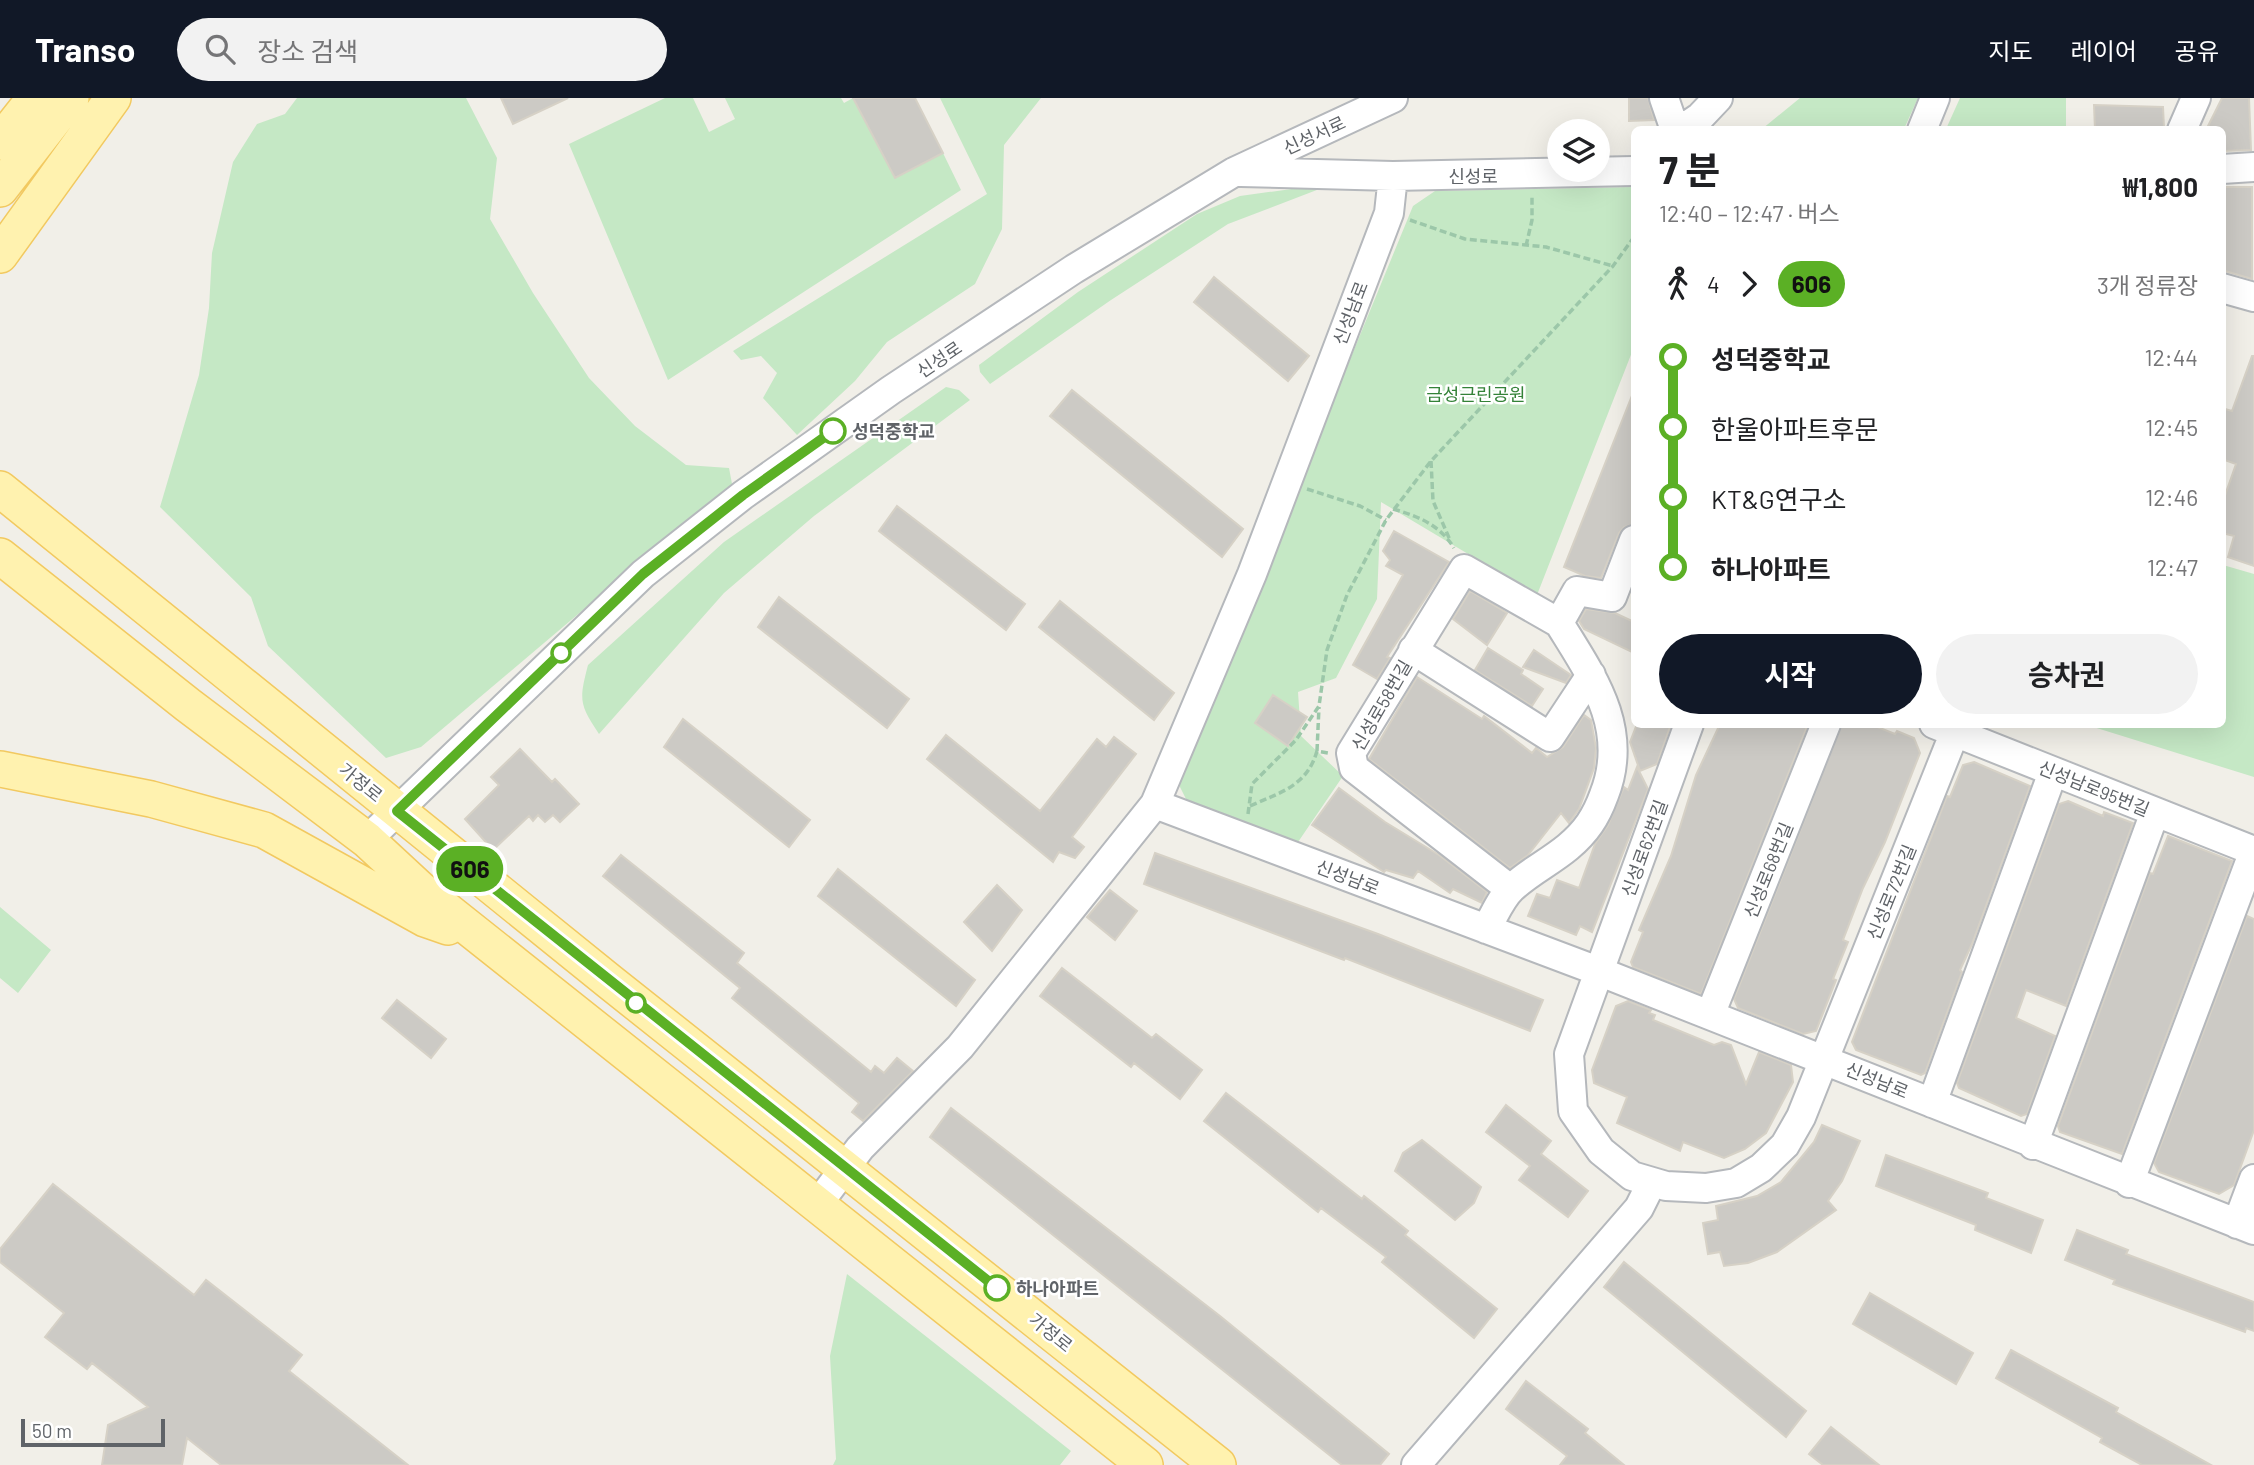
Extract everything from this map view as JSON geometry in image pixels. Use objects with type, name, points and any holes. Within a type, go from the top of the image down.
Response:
[{"type":"main road","points":[[0,142],[35,98]]},
{"type":"main road","points":[[0,189],[71,98]]},
{"type":"main road","points":[[0,255],[113,98]]},
{"type":"main road","name":"가정로","points":[[0,489],[397,811],[1218,1465]]},
{"type":"main road","points":[[0,556],[188,705],[367,840],[421,890],[1145,1465]]},
{"type":"main road","points":[[0,769],[151,799],[264,830],[425,919],[486,939]]},
{"type":"street","name":"신성서로","points":[[1234,172],[1393,98]]},
{"type":"street","points":[[1664,98],[1674,126]]},
{"type":"street","points":[[1687,126],[1718,98]]},
{"type":"street","points":[[1924,126],[1935,98]]},
{"type":"street","points":[[2184,126],[2196,98]]},
{"type":"street","points":[[2226,169],[2254,167]]},
{"type":"street","name":"신성로","points":[[367,840],[643,574],[743,495],[891,390],[1074,269],[1234,172],[1532,176],[1631,171]]},
{"type":"street","name":"신성남로","points":[[1393,176],[1389,213],[1252,574],[1155,804],[1598,971],[1569,1054],[1573,1111],[1601,1151],[1632,1177],[1667,1186],[1706,1188],[1736,1183],[1761,1168],[1785,1144],[1801,1117],[1826,1060],[2033,1145],[2245,1227]]},
{"type":"street","points":[[2226,289],[2254,297]]},
{"type":"street","points":[[1459,557],[1559,623],[1591,675],[1607,710],[1615,751],[1610,781],[1595,819],[1569,846],[1510,889],[1486,929]]},
{"type":"street","name":"신성로58번길","points":[[1459,557],[1413,650],[1350,752],[1354,768],[1510,889]]},
{"type":"street","points":[[1559,623],[1577,591],[1623,602],[1631,557]]},
{"type":"street","points":[[1413,650],[1550,737],[1591,675]]},
{"type":"street","name":"신성로62번길","points":[[1598,971],[1688,728]]},
{"type":"street","name":"신성로68번길","points":[[1710,1014],[1824,728]]},
{"type":"street","name":"신성로72번길","points":[[1826,1060],[1949,728]]},
{"type":"street","name":"신성남로95번길","points":[[1951,728],[2053,772],[2254,851]]},
{"type":"street","points":[[1932,1103],[2053,772]]},
{"type":"street","points":[[817,1205],[860,1149],[960,1047],[1155,804]]},
{"type":"street","points":[[2033,1145],[2155,812]]},
{"type":"street","points":[[2130,1183],[2254,851]]},
{"type":"street","points":[[1598,971],[1826,1060]]},
{"type":"street","points":[[2245,1227],[2254,1179]]},
{"type":"street","points":[[1416,1465],[1639,1208],[1652,1182]]},
{"type":"path","points":[[1526,246],[1532,220],[1532,176]]},
{"type":"path","points":[[1389,213],[1465,239],[1546,247],[1613,266]]},
{"type":"path","points":[[1250,806],[1292,785],[1311,771],[1317,751],[1319,706],[1327,650],[1347,595],[1393,509],[1431,461],[1613,266],[1631,241]]},
{"type":"path","points":[[1431,461],[1433,501],[1459,557]]},
{"type":"path","points":[[1286,484],[1341,499],[1386,520]]},
{"type":"path","points":[[1393,509],[1417,516],[1440,530],[1459,557]]},
{"type":"path","points":[[1241,836],[1250,806],[1252,783],[1296,740],[1319,706]]},
{"type":"path","points":[[1317,751],[1352,759]]},
{"type":"green space","points":[[297,98],[466,98],[497,158],[490,219],[533,293],[589,378],[635,426],[686,465],[729,468],[733,489],[629,571],[421,747],[386,758],[268,646],[251,597],[160,507],[199,375],[209,308],[212,253],[233,162],[257,124],[285,114]]},
{"type":"green space","points":[[665,98],[693,98],[709,132],[735,119],[725,98],[841,98],[844,103],[853,98],[895,177],[943,153],[961,190],[668,380],[569,144]]},
{"type":"green space","points":[[940,98],[1041,98],[1004,145],[1002,229],[975,284],[887,342],[855,381],[797,435],[763,398],[777,373],[761,356],[741,360],[733,351],[987,194]]},
{"type":"green space","points":[[1800,98],[1918,98],[1905,126],[1766,126]]},
{"type":"green space","points":[[1960,98],[2066,98],[2066,126],[1947,126]]},
{"type":"green space","points":[[1335,183],[1228,224],[1111,300],[990,384],[980,372],[979,365],[1078,292],[1197,214],[1240,196]]},
{"type":"green space","name":"금성근린공원","points":[[1631,187],[1631,355],[1537,595],[1381,502],[1377,599],[1336,678],[1298,692],[1301,736],[1343,776],[1296,845],[1187,801],[1177,781],[1413,206],[1435,191]]},
{"type":"green space","points":[[946,387],[959,390],[970,400],[814,516],[724,593],[599,734],[584,708],[582,694],[588,665],[724,542]]},
{"type":"green space","points":[[2226,566],[2254,574],[2254,777],[2097,728],[2226,728]]},
{"type":"green space","points":[[0,907],[51,950],[18,993],[0,978]]},
{"type":"green space","points":[[847,1274],[1071,1451],[1060,1465],[833,1465],[836,1459],[830,1356]]},
{"type":"building","points":[[501,98],[568,98],[513,124]]},
{"type":"building","points":[[853,98],[915,98],[943,153],[895,178]]},
{"type":"building","points":[[1629,98],[1648,98],[1654,120],[1629,121]]},
{"type":"building","points":[[2222,98],[2249,98],[2251,150],[2226,151],[2226,126],[2208,126]]},
{"type":"building","points":[[2094,105],[2163,107],[2164,126],[2095,126]]},
{"type":"building","points":[[2226,187],[2252,187],[2252,279],[2226,271]]},
{"type":"building","points":[[1214,277],[1309,356],[1288,381],[1194,302]]},
{"type":"building","points":[[2254,356],[2254,566],[2228,557],[2234,536],[2226,534],[2226,493],[2236,464],[2226,460],[2226,409],[2232,411]]},
{"type":"building","points":[[1072,390],[1243,529],[1222,557],[1050,416]]},
{"type":"building","points":[[1631,398],[1631,525],[1624,527],[1619,533],[1601,578],[1585,576],[1564,567]]},
{"type":"building","points":[[897,506],[1025,604],[1006,630],[879,531]]},
{"type":"building","points":[[1394,531],[1449,562],[1387,657],[1390,658],[1377,679],[1353,665],[1403,575],[1386,566],[1390,560],[1383,551]]},
{"type":"building","points":[[1470,591],[1507,613],[1487,645],[1453,619]]},
{"type":"building","points":[[779,597],[909,699],[887,728],[758,627]]},
{"type":"building","points":[[1060,601],[1174,693],[1154,720],[1039,627]]},
{"type":"building","points":[[1586,609],[1615,613],[1631,621],[1631,652],[1584,629],[1579,621]]},
{"type":"building","points":[[1488,648],[1523,670],[1521,674],[1543,689],[1532,706],[1475,670]]},
{"type":"building","points":[[1534,650],[1571,675],[1566,683],[1523,667]]},
{"type":"building","points":[[1417,677],[1482,719],[1484,716],[1532,753],[1536,748],[1547,757],[1563,747],[1584,715],[1591,720],[1596,748],[1594,768],[1579,809],[1569,823],[1561,813],[1528,855],[1510,868],[1369,759]]},
{"type":"building","points":[[1273,695],[1307,717],[1288,746],[1255,723]]},
{"type":"building","points":[[683,719],[810,820],[789,847],[664,747]]},
{"type":"building","points":[[1635,728],[1670,728],[1657,764],[1640,771],[1630,742]]},
{"type":"building","points":[[1718,728],[1806,728],[1701,994],[1633,967],[1631,962],[1643,932],[1639,930],[1671,856],[1696,775]]},
{"type":"building","points":[[1840,728],[1880,728],[1914,738],[1920,753],[1843,940],[1848,942],[1816,1031],[1803,1034],[1738,1008],[1734,999]]},
{"type":"building","points":[[946,735],[1040,811],[1097,739],[1106,747],[1114,737],[1136,754],[1072,837],[1084,847],[1075,858],[1059,852],[1053,862],[927,759]]},
{"type":"building","points":[[520,749],[552,782],[555,779],[579,804],[560,822],[553,815],[545,822],[538,815],[533,821],[529,816],[493,850],[465,819],[499,785],[491,777]]},
{"type":"building","points":[[1974,762],[2030,786],[1960,970],[1962,972],[1925,1073],[1921,1075],[1856,1050],[1852,1042],[1947,796],[1950,797],[1963,765]]},
{"type":"building","points":[[1637,767],[1648,789],[1592,932],[1580,926],[1576,935],[1528,916],[1537,894],[1550,898],[1557,880],[1579,888],[1595,844],[1608,825],[1624,787],[1628,790]]},
{"type":"building","points":[[1339,788],[1385,822],[1439,855],[1487,892],[1482,903],[1453,889],[1450,893],[1418,871],[1413,878],[1386,870],[1384,872],[1312,825]]},
{"type":"building","points":[[2068,801],[2103,816],[2104,812],[2133,823],[2066,1006],[2026,990],[2016,1018],[2055,1036],[2027,1114],[2021,1116],[1959,1088],[1957,1083],[2059,804]]},
{"type":"building","points":[[2168,836],[2232,861],[2122,1154],[2060,1132],[2058,1126],[2150,873],[2153,874]]},
{"type":"building","points":[[1155,853],[1378,934],[1543,1000],[1530,1031],[1345,958],[1344,960],[1144,884]]},
{"type":"building","points":[[621,855],[744,953],[737,963],[871,1072],[875,1066],[884,1073],[897,1058],[913,1071],[863,1121],[852,1112],[859,1103],[732,998],[740,988],[603,876]]},
{"type":"building","points":[[838,869],[975,980],[956,1006],[818,896]]},
{"type":"building","points":[[997,885],[1022,910],[992,951],[964,922]]},
{"type":"building","points":[[1110,890],[1137,911],[1115,940],[1087,917]]},
{"type":"building","points":[[2247,916],[2254,919],[2254,1130],[2234,1185],[2219,1194],[2159,1172],[2154,1163]]},
{"type":"building","points":[[1062,968],[1152,1038],[1156,1034],[1202,1070],[1180,1099],[1134,1063],[1131,1067],[1040,996]]},
{"type":"building","points":[[397,1000],[446,1039],[431,1058],[382,1018]]},
{"type":"building","points":[[1628,1001],[1651,1010],[1649,1013],[1655,1015],[1653,1020],[1714,1045],[1722,1042],[1731,1045],[1746,1084],[1759,1052],[1791,1065],[1793,1082],[1766,1133],[1745,1149],[1724,1158],[1683,1142],[1680,1151],[1617,1123],[1627,1097],[1594,1083],[1592,1070],[1616,1006]]},
{"type":"building","points":[[1226,1093],[1362,1199],[1364,1196],[1408,1231],[1405,1235],[1497,1309],[1474,1338],[1382,1262],[1386,1257],[1321,1208],[1318,1212],[1204,1121]]},
{"type":"building","points":[[1506,1105],[1551,1141],[1541,1154],[1588,1191],[1568,1217],[1519,1180],[1530,1166],[1486,1132]]},
{"type":"building","points":[[951,1108],[1220,1316],[1389,1454],[1380,1465],[1342,1465],[930,1137]]},
{"type":"building","points":[[1822,1125],[1860,1141],[1842,1181],[1828,1201],[1836,1210],[1777,1252],[1748,1263],[1724,1266],[1720,1252],[1708,1254],[1703,1223],[1718,1220],[1716,1206],[1757,1196],[1781,1182],[1814,1142]]},
{"type":"building","points":[[1422,1140],[1481,1187],[1474,1203],[1455,1220],[1395,1171],[1403,1153]]},
{"type":"building","points":[[1886,1155],[1988,1193],[1986,1198],[2043,1220],[2031,1253],[1975,1230],[1976,1225],[1876,1186]]},
{"type":"building","points":[[53,1184],[194,1295],[206,1280],[302,1355],[289,1371],[408,1465],[221,1465],[187,1438],[182,1465],[102,1465],[108,1425],[148,1407],[92,1363],[87,1369],[45,1337],[64,1313],[0,1262],[0,1249]]},
{"type":"building","points":[[2077,1230],[2128,1250],[2126,1254],[2254,1302],[2254,1331],[2246,1328],[2245,1332],[2113,1284],[2115,1280],[2065,1260]]},
{"type":"building","points":[[1624,1262],[1806,1411],[1786,1437],[1604,1287]]},
{"type":"building","points":[[1870,1293],[1973,1353],[1956,1384],[1853,1324]]},
{"type":"building","points":[[2011,1350],[2118,1408],[2116,1412],[2211,1465],[2142,1465],[2100,1442],[2102,1438],[1996,1378]]},
{"type":"building","points":[[1526,1381],[1588,1429],[1585,1433],[1624,1465],[1560,1465],[1567,1456],[1506,1409]]},
{"type":"building","points":[[1831,1427],[1879,1465],[1823,1465],[1809,1454]]},
{"type":"bus line","name":"606","points":[[833,431],[743,495],[643,574],[397,811],[997,1288]]},
{"type":"place","name":"성덕중학교","points":[[833,431]]},
{"type":"place","name":"하나아파트","points":[[997,1288]]}]
